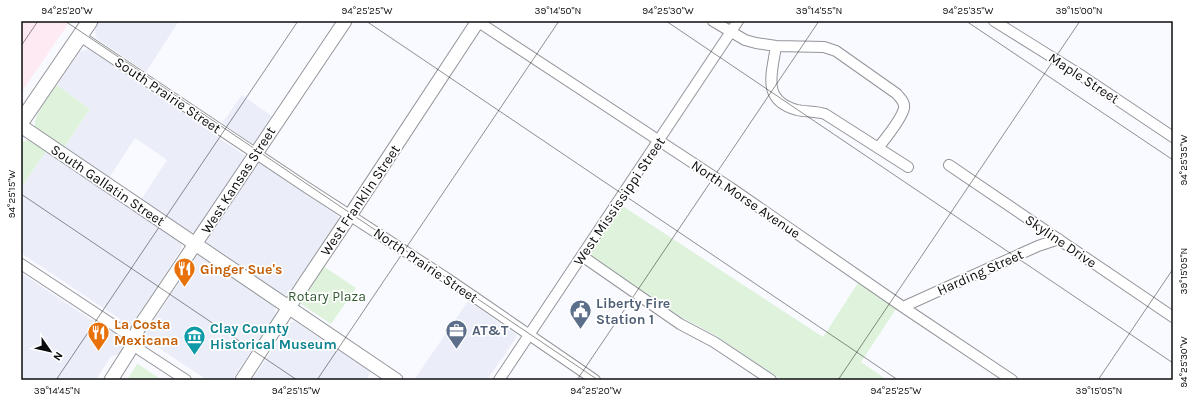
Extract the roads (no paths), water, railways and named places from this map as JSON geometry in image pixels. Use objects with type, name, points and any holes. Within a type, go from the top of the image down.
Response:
[{"type":"main road","points":[[21,122],[90,21]]},
{"type":"street","name":"West Kansas Street","points":[[111,380],[130,350],[136,332],[345,21]]},
{"type":"street","name":"North Morse Avenue","points":[[478,21],[731,188],[902,307],[1012,380]]},
{"type":"street","name":"West Franklin Street","points":[[242,380],[478,21]]},
{"type":"street","points":[[713,21],[745,40],[756,43],[776,46],[824,47],[836,51],[897,94],[903,102],[904,108],[898,120],[878,148]]},
{"type":"street","name":"West Mississippi Street","points":[[498,380],[738,21]]},
{"type":"street","name":"Maple Street","points":[[994,21],[1079,74],[1173,137]]},
{"type":"street","name":"South Prairie Street","points":[[80,36],[256,154]]},
{"type":"street","points":[[776,46],[771,81],[772,92],[782,103],[799,110],[817,111],[825,114],[908,167]]},
{"type":"street","name":"South Gallatin Street","points":[[21,126],[396,380]]},
{"type":"street","name":"North Prairie Street","points":[[256,154],[448,279],[595,380]]},
{"type":"street","name":"Skyline Drive","points":[[949,165],[1173,317]]},
{"type":"street","name":"Harding Street","points":[[902,307],[1038,246],[1059,239]]},
{"type":"street","points":[[582,256],[680,324],[714,342],[771,380]]},
{"type":"street","points":[[21,264],[124,332],[134,341],[140,350],[186,380]]},
{"type":"place","name":"Ginger Sue's","points":[[184,288]]},
{"type":"place","name":"Liberty Fire Station 1","points":[[581,330]]},
{"type":"place","name":"AT&T","points":[[457,350]]},
{"type":"place","name":"La Costa Mexicana","points":[[99,352]]},
{"type":"place","name":"Clay County Historical Museum","points":[[195,356]]},
{"type":"park label","name":"Rotary Plaza","points":[[327,296]]}]
